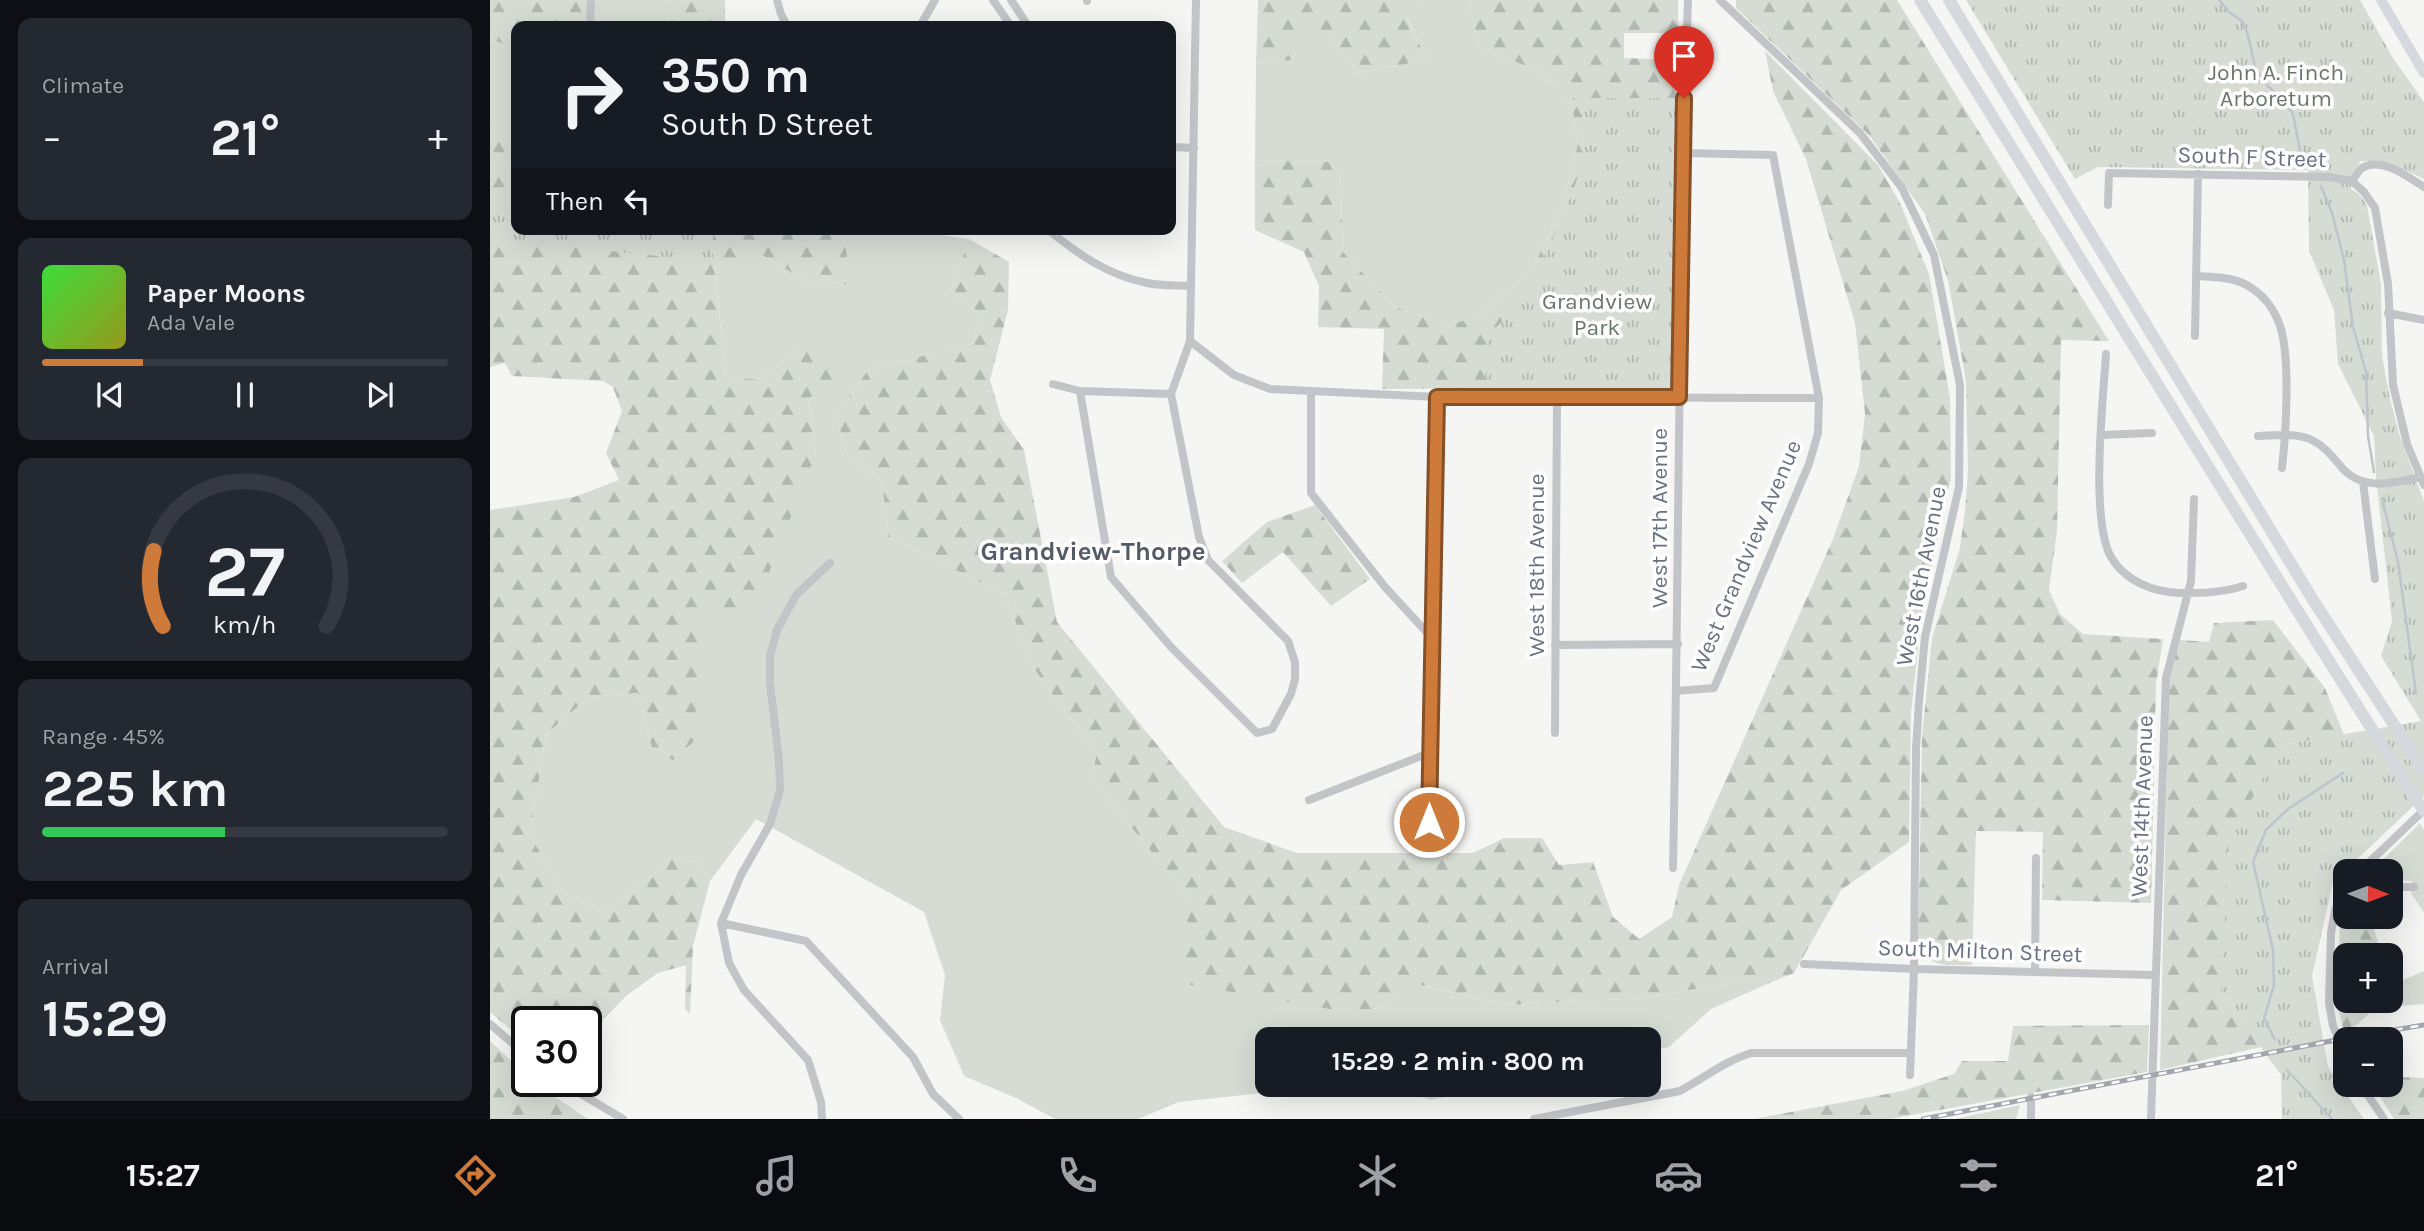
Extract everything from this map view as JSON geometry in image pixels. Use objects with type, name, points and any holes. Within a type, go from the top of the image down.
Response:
[{"type":"highway","points":[[1920,0],[2424,811]]},
{"type":"highway","points":[[1949,0],[2313,600],[2424,771]]},
{"type":"main road","points":[[2381,0],[2424,73]]},
{"type":"street","points":[[590,21],[591,0]]},
{"type":"street","points":[[778,0],[784,21]]},
{"type":"street","points":[[923,21],[935,0]]},
{"type":"street","points":[[992,0],[1007,21]]},
{"type":"street","points":[[1011,0],[1025,21]]},
{"type":"street","points":[[1080,391],[1111,577],[1171,647],[1257,733],[1272,729],[1291,694],[1296,679],[1295,662],[1288,641],[1208,560],[1199,537],[1171,394],[1191,341],[1196,0]]},
{"type":"street","name":"West 17th Avenue","points":[[1672,868],[1678,644],[1682,153],[1688,0]]},
{"type":"street","name":"West 16th Avenue","points":[[1720,0],[1860,134],[1902,188],[1934,254],[1959,385],[1959,487],[1925,637],[1919,701],[1910,1074]]},
{"type":"street","points":[[1176,147],[1194,148]]},
{"type":"street","name":"West Grandview Avenue","points":[[1676,691],[1714,688],[1809,464],[1818,433],[1819,398],[1773,155],[1682,153]]},
{"type":"street","name":"South F Street","points":[[2108,205],[2109,173],[2329,177],[2352,181],[2362,168],[2375,164],[2396,170],[2424,187]]},
{"type":"street","points":[[2195,336],[2198,174]]},
{"type":"street","points":[[2259,436],[2286,435],[2310,439],[2325,449],[2346,472],[2362,482],[2387,485],[2423,481],[2407,444],[2393,385],[2386,274],[2375,208],[2352,181]]},
{"type":"street","points":[[1055,235],[1084,258],[1110,272],[1149,284],[1191,286]]},
{"type":"street","points":[[2196,276],[2239,281],[2267,301],[2280,324],[2284,351],[2286,435],[2283,468]]},
{"type":"street","points":[[2388,313],[2424,320]]},
{"type":"street","points":[[1191,341],[1234,375],[1270,389],[1437,397],[1819,398]]},
{"type":"street","points":[[2106,354],[2101,435],[2101,528],[2111,558],[2132,580],[2163,592],[2220,593],[2243,586]]},
{"type":"street","points":[[1054,384],[1080,391],[1171,394]]},
{"type":"street","points":[[1311,392],[1311,493],[1385,587],[1431,637]]},
{"type":"street","points":[[1429,822],[1437,397]]},
{"type":"street","name":"West 18th Avenue","points":[[1555,733],[1557,397]]},
{"type":"street","points":[[2101,435],[2152,433]]},
{"type":"street","points":[[2362,482],[2375,579]]},
{"type":"street","name":"West 14th Avenue","points":[[2151,1119],[2166,678],[2191,581],[2194,499]]},
{"type":"street","points":[[822,1119],[821,1101],[808,1060],[744,990],[729,963],[721,923],[741,874],[770,824],[780,790],[770,683],[770,656],[777,630],[796,595],[830,563]]},
{"type":"street","points":[[1555,645],[1678,644]]},
{"type":"street","points":[[1309,800],[1429,752]]},
{"type":"street","points":[[2372,859],[2424,811]]},
{"type":"street","points":[[2035,972],[2036,858]]},
{"type":"street","points":[[2403,887],[2414,887]]},
{"type":"street","points":[[2333,919],[2330,933],[2329,1003],[2333,1027]]},
{"type":"street","points":[[721,923],[806,941],[912,1057],[933,1094],[959,1119]]},
{"type":"street","name":"South Milton Street","points":[[1804,964],[1914,970],[2156,975]]},
{"type":"street","points":[[490,1024],[511,1042]]},
{"type":"street","points":[[1534,1119],[1680,1091],[1731,1059],[1751,1054],[1911,1053]]},
{"type":"street","points":[[586,1097],[623,1119]]},
{"type":"street","points":[[2031,1097],[2031,1119]]},
{"type":"street","points":[[2369,1097],[2384,1119]]},
{"type":"green space","points":[[490,0],[588,0],[587,21],[511,21],[511,46],[490,39]]},
{"type":"green space","points":[[588,0],[673,0],[669,21],[587,21]]},
{"type":"green space","points":[[673,0],[725,0],[725,21],[669,21]]},
{"type":"green space","points":[[1258,0],[1419,0],[1407,19],[1427,60],[1358,73],[1327,33],[1303,33],[1291,60],[1256,64]]},
{"type":"green space","points":[[1419,0],[1469,0],[1479,47],[1546,74],[1573,112],[1578,144],[1563,204],[1532,270],[1479,316],[1448,325],[1395,307],[1343,252],[1340,173],[1328,162],[1255,160],[1256,64],[1291,60],[1302,33],[1327,33],[1358,73],[1427,60],[1407,18]]},
{"type":"green space","points":[[1469,0],[1678,0],[1678,33],[1624,33],[1624,58],[1677,60],[1674,152],[1608,391],[1537,388],[1382,389],[1384,329],[1318,327],[1319,286],[1304,252],[1255,230],[1255,160],[1328,162],[1340,173],[1343,252],[1395,307],[1448,325],[1479,316],[1532,270],[1563,204],[1578,144],[1573,112],[1546,74],[1479,47]]},
{"type":"green space","points":[[1736,0],[1897,0],[2109,341],[2061,340],[2057,531],[2049,590],[2060,614],[2083,634],[2163,639],[2156,684],[2151,903],[2042,900],[2043,832],[1976,831],[1972,965],[1935,962],[1918,946],[1922,736],[1932,638],[1960,548],[1968,471],[1966,381],[1948,280],[1925,214],[1869,135],[1736,8]]},
{"type":"green space","name":"John A. Finch Arboretum","points":[[1966,0],[2360,0],[2393,58],[2424,102],[2424,179],[2394,166],[2369,161],[2361,161],[2351,175],[2351,189],[2360,195],[2367,205],[2381,284],[2382,356],[2390,399],[2400,437],[2424,501],[2424,796],[2357,859],[2333,859],[2333,882],[2312,976],[2328,1067],[2333,1074],[2333,1097],[2349,1097],[2364,1119],[2282,1119],[2281,1075],[2221,993],[2229,841],[2281,745],[2421,721],[2381,656],[2392,621],[2374,436],[2338,364],[2334,310],[2309,251],[2308,170],[2098,167],[2075,179]]},
{"type":"green space","points":[[490,39],[511,46],[511,115],[490,128]]},
{"type":"green space","points":[[1765,51],[1878,165],[1900,203],[1929,274],[1950,398],[1951,477],[1922,613],[1911,713],[1909,842],[1841,890],[1794,973],[1765,985],[1757,978],[1644,998],[1506,1005],[1420,985],[1374,1009],[1330,1009],[1180,983],[1190,899],[1092,779],[1097,751],[1060,706],[1031,664],[1005,594],[888,537],[882,481],[847,455],[836,415],[868,370],[973,343],[980,315],[951,290],[969,239],[1009,262],[1008,310],[990,380],[1001,417],[1024,450],[1057,622],[1224,827],[1297,853],[1473,853],[1504,838],[1542,838],[1559,865],[1593,862],[1613,917],[1639,939],[1672,917],[1679,885],[1833,539],[1859,466],[1865,414],[1855,323],[1806,159],[1773,91]]},
{"type":"green space","name":"Grandview Park","points":[[1572,98],[1684,98],[1674,152],[1671,389],[1485,389],[1487,335],[1502,321],[1537,269],[1569,203],[1580,171],[1585,143],[1585,122]]},
{"type":"green space","points":[[511,115],[511,235],[844,235],[851,285],[804,280],[764,256],[714,266],[726,378],[761,379],[800,347],[831,351],[841,379],[809,398],[815,456],[757,603],[701,618],[694,741],[673,760],[653,752],[638,693],[589,697],[546,734],[530,835],[564,893],[607,913],[672,859],[701,861],[710,881],[693,946],[690,1014],[685,1009],[686,965],[658,973],[626,996],[602,1023],[602,1006],[511,1006],[511,1030],[490,1012],[490,510],[574,497],[619,480],[606,453],[622,411],[613,387],[603,381],[512,376],[505,363],[490,367],[490,128]]},
{"type":"green space","points":[[490,192],[511,194],[511,235],[713,235],[713,262],[490,238]]},
{"type":"green space","points":[[844,235],[942,235],[969,239],[951,290],[980,315],[973,343],[868,370],[836,415],[847,455],[882,481],[888,537],[1005,594],[1031,664],[1060,706],[1097,751],[1092,779],[1190,899],[1374,1009],[1419,985],[1506,1005],[1644,998],[1757,978],[1765,985],[1711,1009],[1669,1047],[1661,1049],[1661,1027],[1255,1027],[1255,1094],[1179,1102],[1138,1119],[1055,1119],[1016,1098],[964,1076],[940,1020],[945,975],[924,912],[756,819],[710,881],[701,861],[672,859],[607,913],[564,893],[530,835],[546,734],[589,697],[638,693],[653,751],[701,618],[815,456],[800,347],[761,379],[726,378],[714,265],[764,256],[804,280],[850,285]]},
{"type":"green space","points":[[1315,505],[1370,579],[1331,606],[1283,552],[1242,583],[1222,561],[1267,522]]},
{"type":"green space","points":[[2273,620],[2325,688],[2344,735],[2281,745],[2221,993],[2261,1047],[2160,1070],[2169,673],[2179,640],[2209,642],[2214,623]]},
{"type":"green space","points":[[2420,823],[2424,830],[2424,913],[2411,893],[2412,881],[2403,881],[2403,859],[2383,859]]},
{"type":"green space","points":[[2340,929],[2374,929],[2378,943],[2339,943]]},
{"type":"green space","points":[[2424,971],[2424,1004],[2403,1006],[2403,980]]},
{"type":"green space","points":[[2339,1013],[2354,1013],[2351,1027],[2343,1027]]},
{"type":"green space","points":[[2354,1013],[2370,1013],[2354,1027],[2351,1027]]},
{"type":"green space","points":[[2149,1025],[2147,1072],[1890,1119],[1754,1119],[1902,1091],[1954,1074],[1962,1061],[2008,1061],[2013,1026]]},
{"type":"green space","points":[[490,1041],[511,1060],[511,1097],[555,1097],[588,1119],[490,1119]]},
{"type":"green space","points":[[2403,1077],[2424,1078],[2424,1119],[2394,1119],[2380,1097],[2403,1097]]},
{"type":"green space","points":[[1421,1097],[1444,1097],[1431,1100]]},
{"type":"green space","points":[[2020,1105],[2016,1119],[1955,1119]]},
{"type":"waterway","points":[[2219,0],[2229,12],[2242,21],[2256,70],[2293,114],[2302,161]]},
{"type":"waterway","points":[[2321,186],[2332,213],[2344,260],[2353,327],[2366,372],[2368,436],[2374,472]]},
{"type":"waterway","points":[[2382,499],[2398,562],[2416,693]]},
{"type":"waterway","points":[[2275,1040],[2264,1018],[2274,985],[2273,950],[2253,862],[2266,830],[2288,809],[2343,773]]},
{"type":"waterway","points":[[2287,1070],[2332,1119]]},
{"type":"railway","points":[[1923,1119],[2424,1025]]},
{"type":"district","name":"Grandview-Thorpe","points":[[1093,551]]},
{"type":"route","points":[[1429,822],[1437,397],[1679,397],[1684,98]]}]
